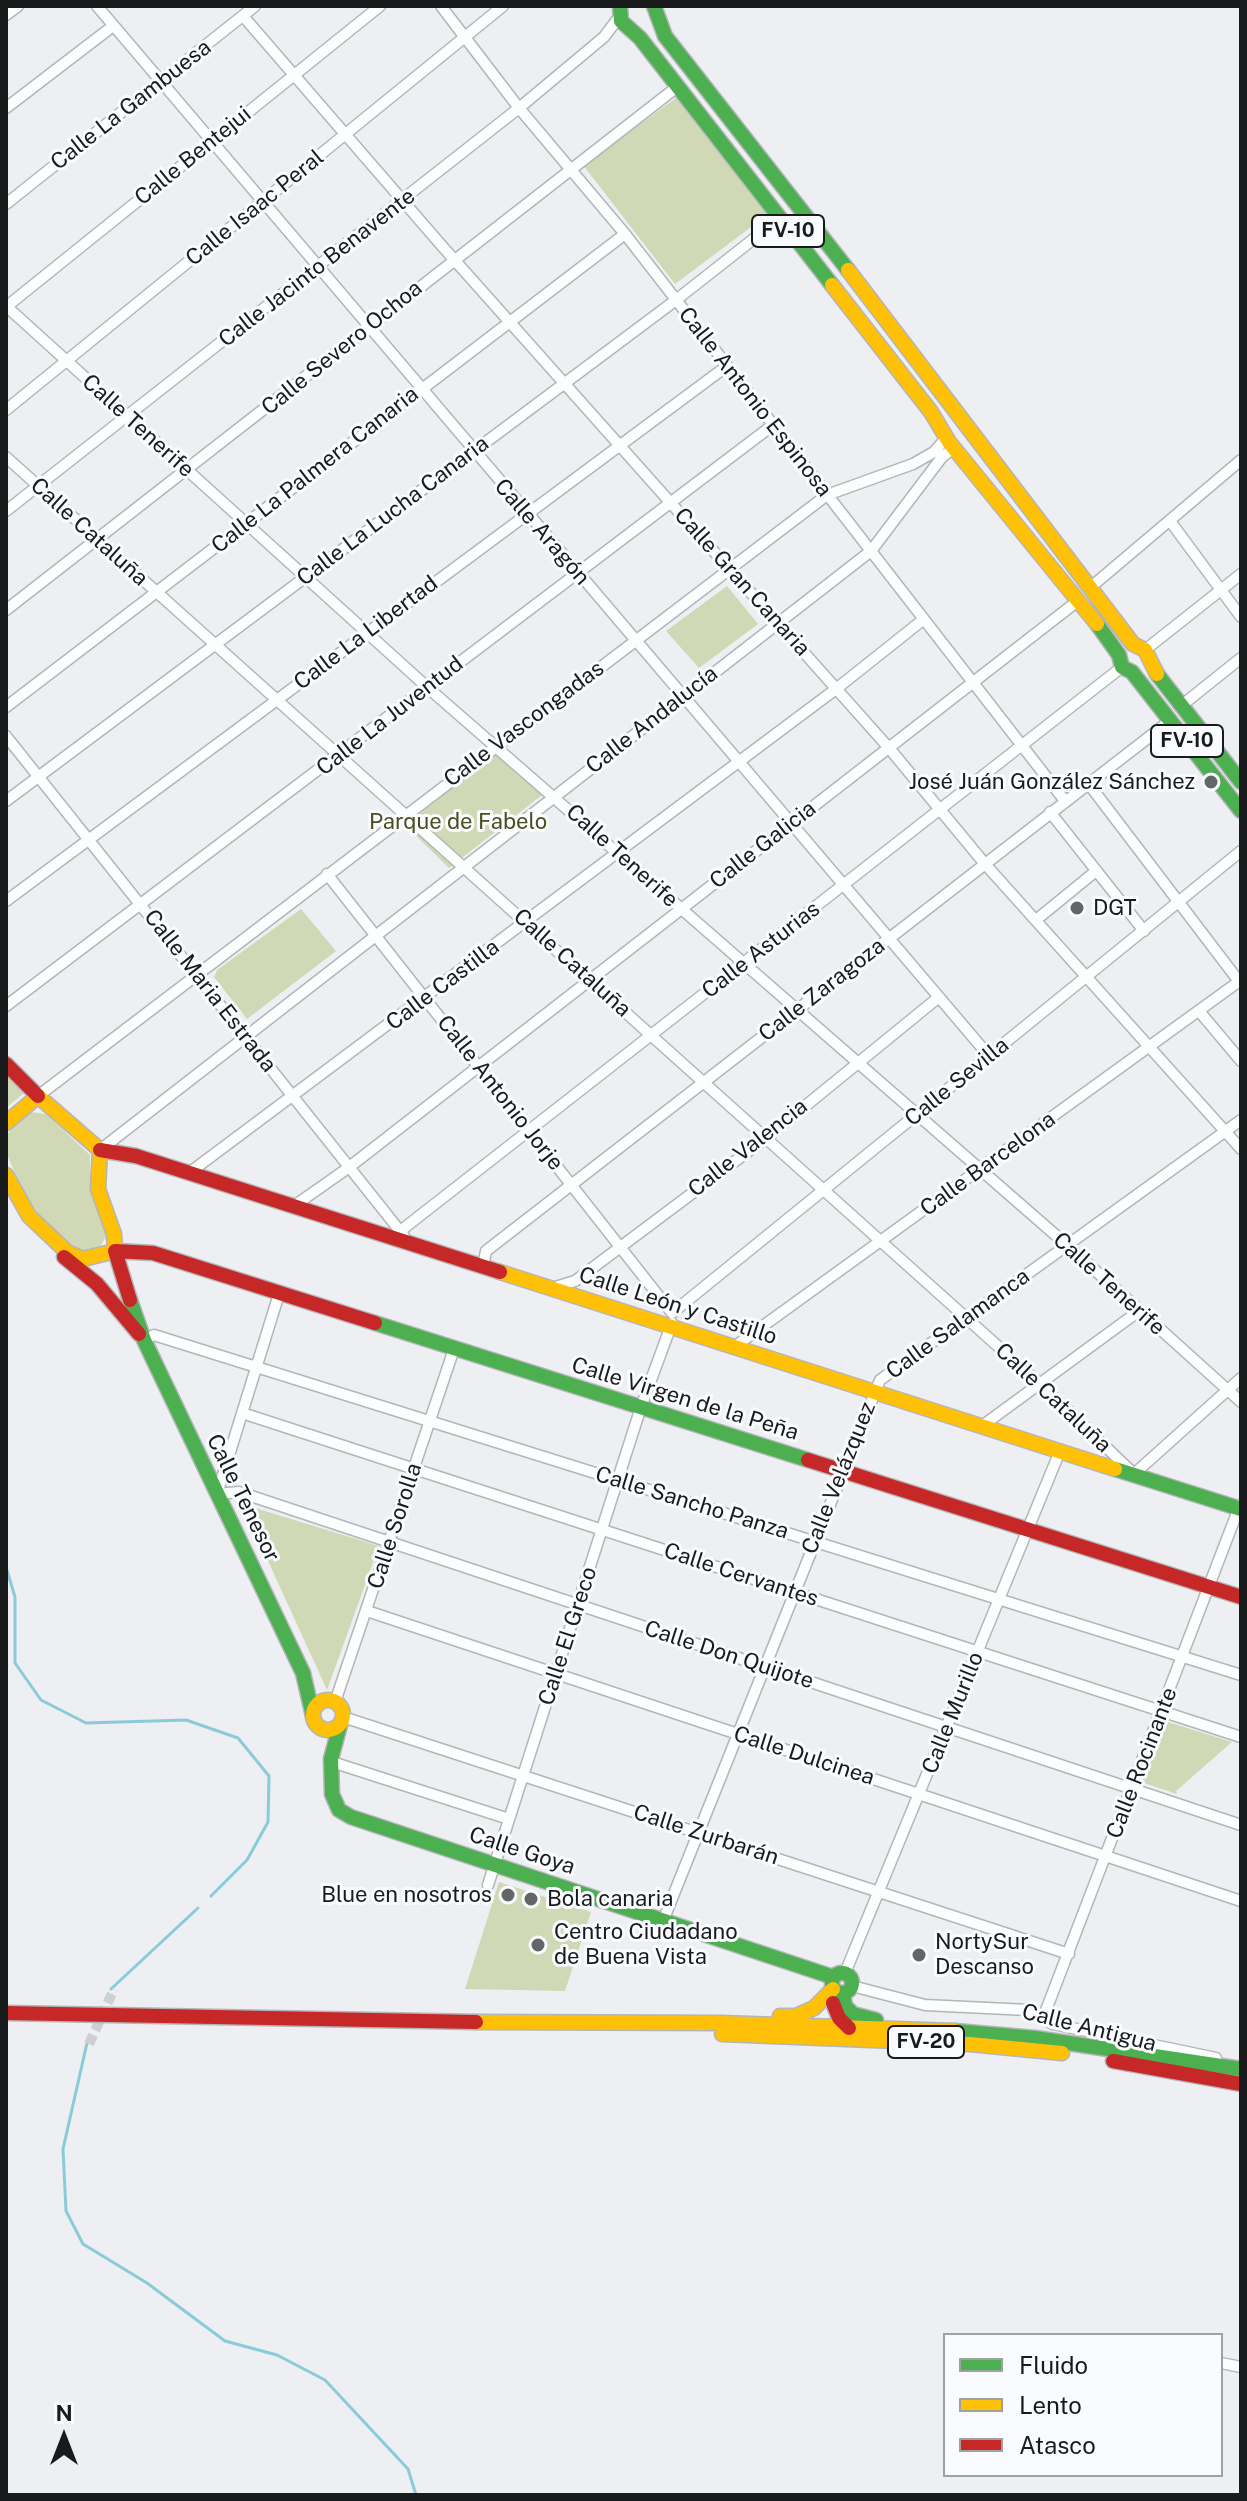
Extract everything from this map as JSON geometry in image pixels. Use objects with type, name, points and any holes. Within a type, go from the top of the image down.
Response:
[{"type":"main road","name":"FV-10","points":[[620,14],[645,28],[653,21],[655,8]]},
{"type":"main road","name":"FV-10","points":[[655,8],[665,36],[680,56],[1241,782]]},
{"type":"main road","name":"FV-10","points":[[620,14],[951,442],[1079,600],[1124,665],[1241,811]]},
{"type":"main road","points":[[963,421],[954,423],[951,442],[965,447],[973,435]]},
{"type":"main road","points":[[1127,645],[1142,651],[1144,667],[1124,665],[1127,645]]},
{"type":"main road","points":[[6,1064],[76,1132],[100,1150]]},
{"type":"main road","points":[[6,1123],[38,1096]]},
{"type":"main road","name":"Calle León y Castillo","points":[[100,1150],[136,1156],[551,1288],[672,1320],[734,1347],[1240,1507]]},
{"type":"main road","name":"Calle Tenesor","points":[[100,1150],[98,1189],[114,1234],[122,1282],[144,1340],[303,1673],[314,1721]]},
{"type":"main road","points":[[6,1175],[35,1223]]},
{"type":"main road","name":"Calle Tenesor","points":[[35,1223],[54,1250],[97,1284],[144,1340]]},
{"type":"main road","name":"Calle Virgen de la Peña","points":[[35,1223],[78,1258],[92,1259],[115,1251],[143,1251],[1241,1597]]},
{"type":"main road","points":[[134,1307],[125,1263],[132,1254],[143,1251]]},
{"type":"main road","name":"Calle Tenesor","points":[[303,1673],[333,1701],[342,1721]]},
{"type":"main road","points":[[333,1701],[319,1703],[314,1721],[329,1731],[342,1721]]},
{"type":"main road","name":"Calle Goya","points":[[314,1721],[332,1760]]},
{"type":"main road","name":"Calle Goya","points":[[342,1721],[332,1760],[334,1801],[343,1813],[663,1921],[839,1988]]},
{"type":"main road","points":[[814,2025],[839,1988]]},
{"type":"main road","points":[[839,1988],[845,2026],[857,2033],[956,2038],[970,2044]]},
{"type":"main road","points":[[718,2028],[742,2018],[796,2016],[814,2008],[839,1988]]},
{"type":"main road","points":[[839,1988],[845,2006],[867,2019],[931,2024],[957,2031]]},
{"type":"main road","name":"FV-20","points":[[6,2013],[718,2028],[970,2044],[1083,2056],[1241,2084]]},
{"type":"main road","name":"FV-20","points":[[718,2028],[814,2025],[957,2031],[1035,2038],[1241,2077]]},
{"type":"main road","points":[[1035,2038],[1236,2065]]},
{"type":"street","points":[[6,15],[18,6]]},
{"type":"street","name":"Calle Aragón","points":[[97,6],[989,1056]]},
{"type":"street","name":"Calle La Gambuesa","points":[[6,204],[255,6]]},
{"type":"street","name":"Calle Bentejui","points":[[6,306],[380,6]]},
{"type":"street","name":"Calle Antonio Espinosa","points":[[441,6],[519,108],[625,234],[1065,801]]},
{"type":"street","name":"Calle Isaac Peral","points":[[6,410],[503,6]]},
{"type":"street","name":"Calle Jacinto Benavente","points":[[6,511],[519,108],[604,37],[620,14]]},
{"type":"street","name":"Calle Gran Canaria","points":[[243,16],[619,446],[889,748],[985,864],[1241,1149]]},
{"type":"street","points":[[6,108],[113,26]]},
{"type":"street","name":"Calle Severo Ochoa","points":[[6,610],[677,87]]},
{"type":"street","name":"Calle La Lucha Canaria","points":[[6,801],[565,384],[779,219]]},
{"type":"street","name":"Calle La Palmera Canaria","points":[[6,707],[625,234]]},
{"type":"street","name":"Calle Tenerife","points":[[6,306],[427,687],[1067,1245],[1241,1402]]},
{"type":"street","name":"Calle La Libertad","points":[[6,901],[727,366]]},
{"type":"street","name":"Calle La Juventud","points":[[6,1006],[773,425]]},
{"type":"street","name":"Calle Vascongadas","points":[[38,1096],[827,495],[913,464],[951,442]]},
{"type":"street","name":"Calle Andalucía","points":[[100,1150],[871,551],[951,442]]},
{"type":"street","name":"Calle Cataluña","points":[[6,457],[337,758],[464,866],[967,1318],[1134,1474]]},
{"type":"street","points":[[1091,587],[1241,460]]},
{"type":"street","points":[[1170,521],[1241,617]]},
{"type":"street","points":[[1142,651],[1241,574]]},
{"type":"street","name":"Calle Galicia","points":[[294,1206],[348,1168],[1079,600]]},
{"type":"street","name":"Calle Castilla","points":[[189,1173],[836,689],[924,619]]},
{"type":"street","points":[[1181,706],[1241,658]]},
{"type":"street","name":"Calle Asturias","points":[[399,1232],[1124,665]]},
{"type":"street","name":"Calle Zaragoza","points":[[483,1267],[486,1251],[1171,720]]},
{"type":"street","name":"Calle Maria Estrada","points":[[6,736],[399,1232],[414,1245]]},
{"type":"street","points":[[1088,783],[1240,982]]},
{"type":"street","points":[[1050,812],[1144,931]]},
{"type":"street","name":"Calle Sevilla","points":[[672,1320],[824,1190],[1241,851]]},
{"type":"street","points":[[1036,920],[1096,871]]},
{"type":"street","name":"Calle Antonio Jorje","points":[[327,874],[620,1246],[672,1320]]},
{"type":"street","name":"Calle Barcelona","points":[[734,1347],[1240,982]]},
{"type":"street","name":"Calle Valencia","points":[[551,1288],[575,1281],[766,1138],[855,1062],[939,997]]},
{"type":"street","points":[[1199,1011],[1241,1061]]},
{"type":"street","name":"Calle Salamanca","points":[[874,1392],[880,1380],[1241,1120]]},
{"type":"street","points":[[121,1132],[123,1145],[136,1156]]},
{"type":"street","points":[[217,1494],[279,1294]]},
{"type":"street","points":[[982,1426],[1139,1311]]},
{"type":"street","name":"Calle El Greco","points":[[488,1885],[617,1480],[672,1320]]},
{"type":"street","name":"Calle Sancho Panza","points":[[144,1340],[154,1335],[1241,1675]]},
{"type":"street","name":"Calle Sorolla","points":[[333,1701],[367,1611],[454,1349]]},
{"type":"street","points":[[1134,1474],[1241,1378]]},
{"type":"street","name":"Calle Velázquez","points":[[663,1921],[874,1392]]},
{"type":"street","name":"Calle Cervantes","points":[[242,1413],[1241,1737]]},
{"type":"street","name":"Calle Murillo","points":[[839,1988],[1060,1451]]},
{"type":"street","name":"Calle Don Quijote","points":[[217,1494],[239,1492],[1241,1825]]},
{"type":"street","name":"Calle Rocinante","points":[[1043,2018],[1240,1507]]},
{"type":"street","name":"Calle Dulcinea","points":[[367,1611],[1241,1901]]},
{"type":"street","name":"Calle Zurbarán","points":[[342,1721],[523,1775],[1069,1954]]},
{"type":"street","points":[[332,1760],[509,1819]]},
{"type":"street","name":"Calle Antigua","points":[[839,1988],[925,2005],[1028,2010],[1053,2024],[1236,2065]]},
{"type":"green space","points":[[676,98],[767,215],[675,284],[583,165]]},
{"type":"green space","points":[[727,586],[758,624],[699,668],[666,631]]},
{"type":"green space","name":"Parque de Fabelo","points":[[496,754],[542,795],[449,868],[405,825]]},
{"type":"green space","points":[[301,909],[336,951],[247,1019],[214,977],[217,970]]},
{"type":"green space","points":[[6,1073],[25,1092],[6,1108]]},
{"type":"green space","points":[[30,1112],[46,1114],[90,1155],[90,1187],[107,1235],[97,1252],[77,1253],[41,1218],[20,1186],[7,1154],[6,1137],[12,1127]]},
{"type":"green space","points":[[242,1504],[379,1546],[327,1690]]},
{"type":"green space","points":[[1165,1721],[1232,1742],[1176,1791],[1177,1794],[1141,1782]]},
{"type":"green space","points":[[499,1882],[591,1912],[565,1991],[465,1989]]},
{"type":"waterway","points":[[6,1567],[15,1597],[15,1663],[41,1700],[86,1723],[186,1720],[238,1738],[269,1776],[268,1822],[247,1860],[211,1896]]},
{"type":"waterway","points":[[111,1989],[198,1908]]},
{"type":"waterway","points":[[87,2043],[63,2149],[66,2211],[83,2244],[147,2283],[225,2341],[277,2355],[325,2380],[408,2469],[416,2495]]},
{"type":"tunnel","points":[[89,2044],[114,1989]]},
{"type":"traffic: fast","points":[[620,6],[621,21],[640,38],[832,285]]},
{"type":"traffic: fast","points":[[654,6],[665,36],[848,270]]},
{"type":"traffic: fast","points":[[1097,624],[1119,655],[1122,667],[1132,672],[1241,811]]},
{"type":"traffic: fast","points":[[1157,674],[1241,782]]},
{"type":"traffic: fast","points":[[130,1300],[144,1340],[303,1673],[313,1716]]},
{"type":"traffic: fast","points":[[375,1323],[808,1460]]},
{"type":"traffic: fast","points":[[1115,1469],[1241,1509]]},
{"type":"traffic: fast","points":[[340,1725],[331,1759],[332,1794],[339,1810],[351,1817],[833,1977]]},
{"type":"traffic: fast","points":[[842,1973],[849,1976],[852,1983],[849,1990],[842,1993],[835,1990],[832,1983],[835,1976],[842,1973]]},
{"type":"traffic: fast","points":[[843,1993],[845,2006],[853,2014],[876,2020]]},
{"type":"traffic: fast","points":[[955,2031],[1035,2038],[1241,2069]]},
{"type":"traffic: slow","points":[[848,270],[1133,644],[1145,650],[1157,674]]},
{"type":"traffic: slow","points":[[832,285],[931,412],[949,442],[1097,624]]},
{"type":"traffic: slow","points":[[6,1123],[38,1096],[100,1150],[98,1189],[114,1234],[115,1251],[83,1259],[67,1252],[29,1216],[6,1175]]},
{"type":"traffic: slow","points":[[500,1272],[1115,1469]]},
{"type":"traffic: slow","points":[[328,1700],[339,1704],[343,1715],[339,1726],[328,1730],[317,1726],[313,1715],[317,1704],[328,1700]]},
{"type":"traffic: slow","points":[[780,2016],[796,2016],[814,2008],[833,1989]]},
{"type":"traffic: slow","points":[[476,2022],[721,2023],[955,2031]]},
{"type":"traffic: slow","points":[[722,2034],[970,2044],[1062,2053]]},
{"type":"traffic: jam","points":[[6,1064],[38,1096]]},
{"type":"traffic: jam","points":[[100,1150],[136,1156],[500,1272]]},
{"type":"traffic: jam","points":[[130,1300],[115,1251],[153,1253],[375,1323]]},
{"type":"traffic: jam","points":[[64,1257],[97,1284],[139,1334]]},
{"type":"traffic: jam","points":[[808,1460],[1241,1597]]},
{"type":"traffic: jam","points":[[833,2003],[839,2018],[849,2028]]},
{"type":"traffic: jam","points":[[6,2013],[476,2022]]},
{"type":"traffic: jam","points":[[1113,2061],[1241,2084]]},
{"type":"place","name":"José Juán González Sánchez","points":[[1211,782]]},
{"type":"place","name":"DGT","points":[[1077,908]]},
{"type":"place","name":"Blue en nosotros","points":[[508,1895]]},
{"type":"place","name":"Bola canaria","points":[[531,1899]]},
{"type":"place","name":"Centro Ciudadano de Buena Vista","points":[[538,1945]]},
{"type":"place","name":"NortySur Descanso","points":[[919,1955]]}]
